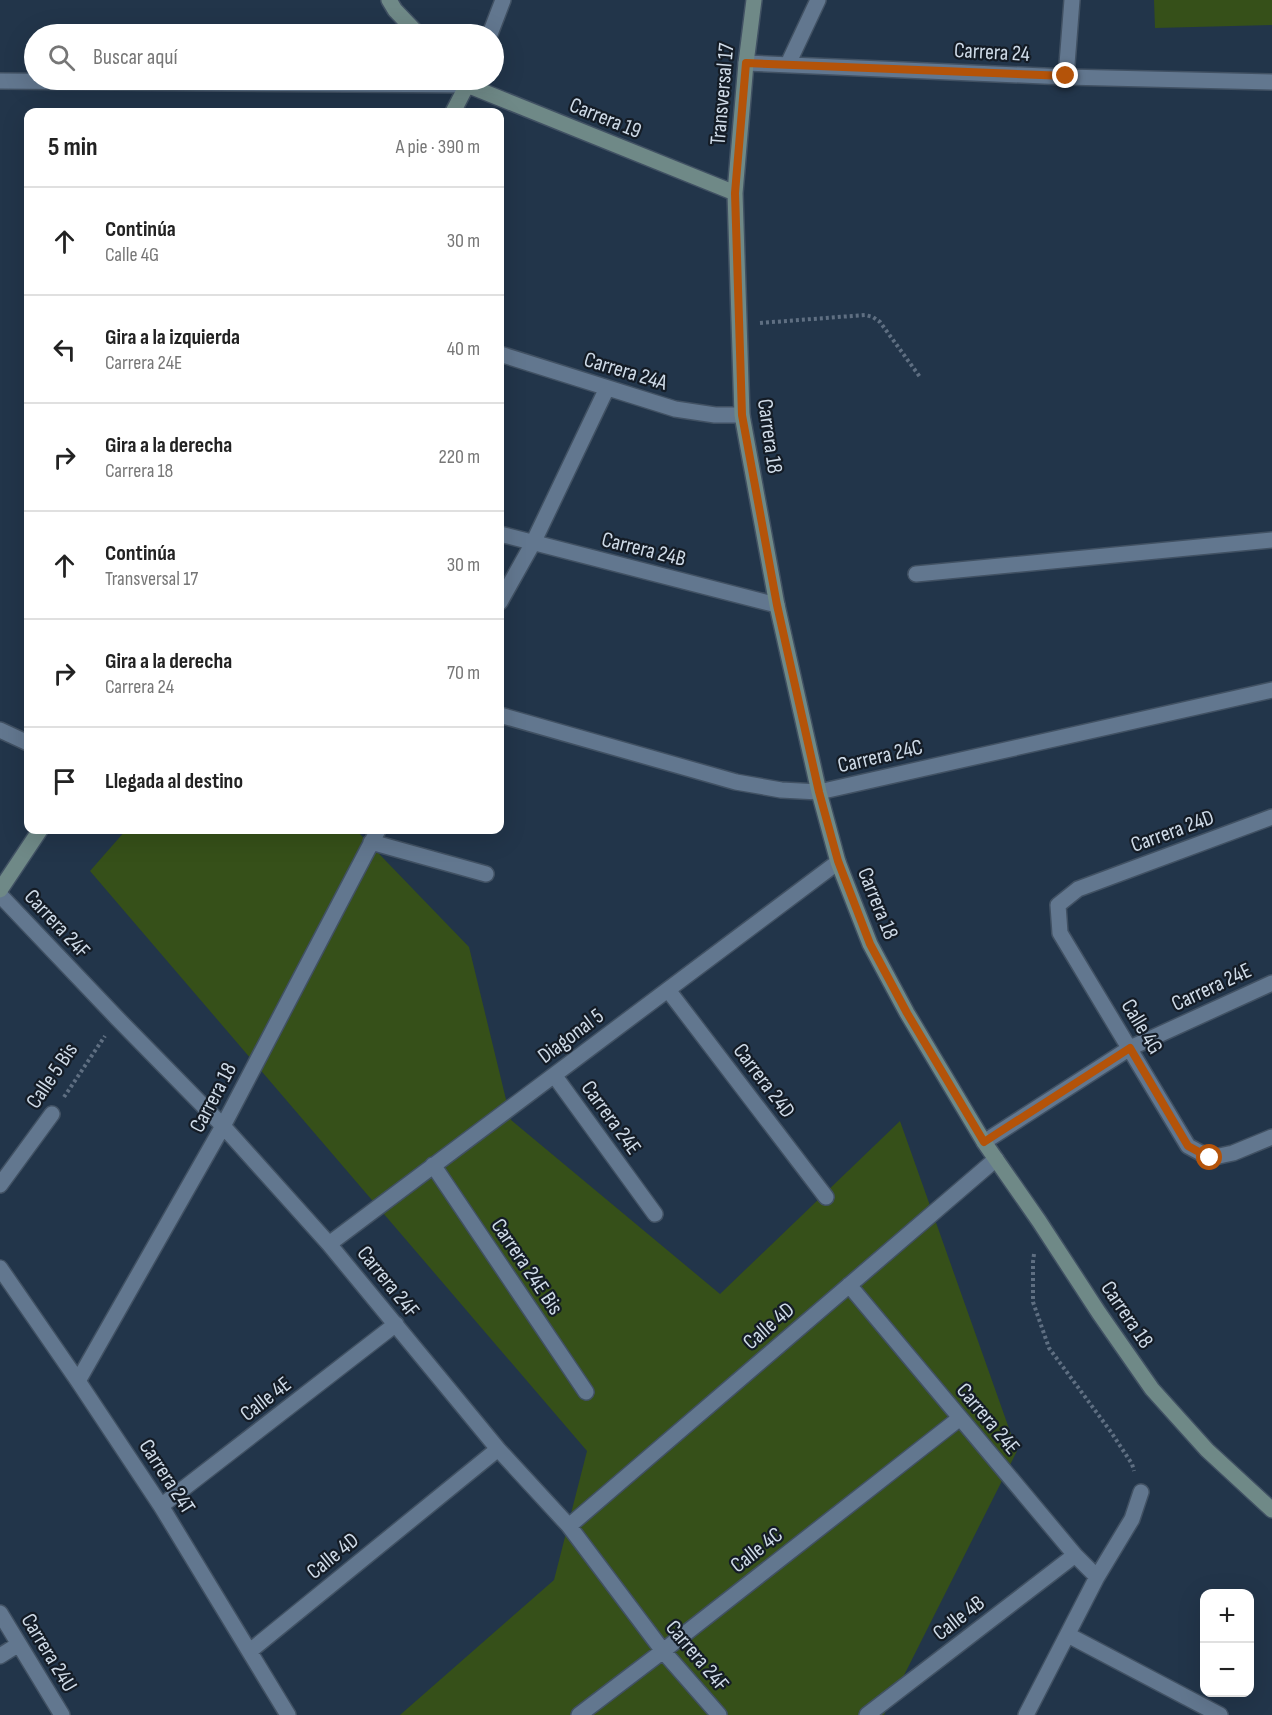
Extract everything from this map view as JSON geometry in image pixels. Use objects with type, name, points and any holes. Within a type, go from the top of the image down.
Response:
[{"type":"street","points":[[388,0],[408,24]]},
{"type":"street","points":[[494,24],[503,0]]},
{"type":"street","name":"Transversal 17","points":[[735,193],[754,0]]},
{"type":"street","points":[[788,64],[818,0]]},
{"type":"street","points":[[1066,76],[1072,0]]},
{"type":"street","name":"Carrera 24","points":[[746,63],[1272,82]]},
{"type":"street","points":[[0,81],[24,81]]},
{"type":"street","points":[[455,108],[462,90]]},
{"type":"street","name":"Carrera 19","points":[[488,90],[735,193]]},
{"type":"street","name":"Carrera 18","points":[[735,193],[742,415],[777,605],[819,792],[838,861],[870,944],[907,1013],[984,1142],[1152,1389],[1207,1450],[1272,1510]]},
{"type":"street","name":"Carrera 24A","points":[[504,355],[675,409],[715,415],[742,415]]},
{"type":"street","points":[[504,595],[533,543],[607,388]]},
{"type":"street","name":"Carrera 24B","points":[[504,535],[777,605]]},
{"type":"street","points":[[916,574],[1272,540]]},
{"type":"street","name":"Carrera 24C","points":[[504,716],[736,782],[781,790],[819,792],[1272,690]]},
{"type":"street","points":[[0,730],[24,742]]},
{"type":"street","name":"Carrera 24D","points":[[1058,905],[1078,889],[1272,816]]},
{"type":"street","points":[[0,893],[37,834]]},
{"type":"street","points":[[374,836],[486,874]]},
{"type":"street","name":"Carrera 18","points":[[78,1381],[223,1126],[374,836]]},
{"type":"street","name":"Diagonal 5","points":[[329,1244],[838,861]]},
{"type":"street","name":"Carrera 24F","points":[[0,893],[117,1018],[223,1126],[329,1244],[498,1449],[569,1526],[663,1651],[719,1715]]},
{"type":"street","name":"Calle 4G","points":[[1058,905],[1060,933],[1188,1146],[1210,1158],[1233,1153],[1272,1137]]},
{"type":"street","name":"Carrera 24E","points":[[984,1142],[1130,1048],[1272,983]]},
{"type":"street","name":"Carrera 24D","points":[[668,990],[826,1197]]},
{"type":"street","name":"Carrera 24E","points":[[554,1075],[655,1214]]},
{"type":"street","name":"Calle 5 Bis","points":[[0,1185],[52,1114]]},
{"type":"street","name":"Calle 4D","points":[[569,1526],[996,1159]]},
{"type":"street","name":"Carrera 24E Bis","points":[[433,1165],[586,1392]]},
{"type":"street","name":"Carrera 24T","points":[[0,1268],[161,1506],[288,1715]]},
{"type":"street","name":"Carrera 24E","points":[[849,1285],[1075,1555],[1097,1577]]},
{"type":"street","name":"Calle 4E","points":[[161,1506],[396,1324]]},
{"type":"street","name":"Calle 4C","points":[[579,1715],[960,1418]]},
{"type":"street","name":"Calle 4D","points":[[250,1651],[498,1449]]},
{"type":"street","points":[[1026,1715],[1097,1577],[1132,1519],[1141,1492]]},
{"type":"street","name":"Calle 4B","points":[[867,1715],[1075,1555]]},
{"type":"street","name":"Carrera 24U","points":[[0,1613],[62,1715]]},
{"type":"street","points":[[1068,1635],[1220,1715]]},
{"type":"street","points":[[0,1656],[20,1644]]},
{"type":"path","points":[[739,325],[866,315],[873,317],[880,322],[920,377]]},
{"type":"path","name":"Calle 5 Bis","points":[[52,1114],[117,1018]]},
{"type":"path","points":[[1039,1221],[1033,1262],[1033,1302],[1049,1348],[1132,1464],[1141,1492]]},
{"type":"green space","points":[[1154,0],[1272,0],[1272,25],[1155,28]]},
{"type":"green space","points":[[122,834],[360,834],[469,947],[511,1120],[720,1294],[900,1121],[1017,1451],[884,1715],[400,1715],[554,1580],[587,1451],[90,871]]},
{"type":"route","points":[[1066,76],[746,63],[735,193],[742,415],[777,605],[819,792],[838,861],[870,944],[907,1013],[984,1142],[1130,1048],[1188,1146],[1210,1158]]}]
